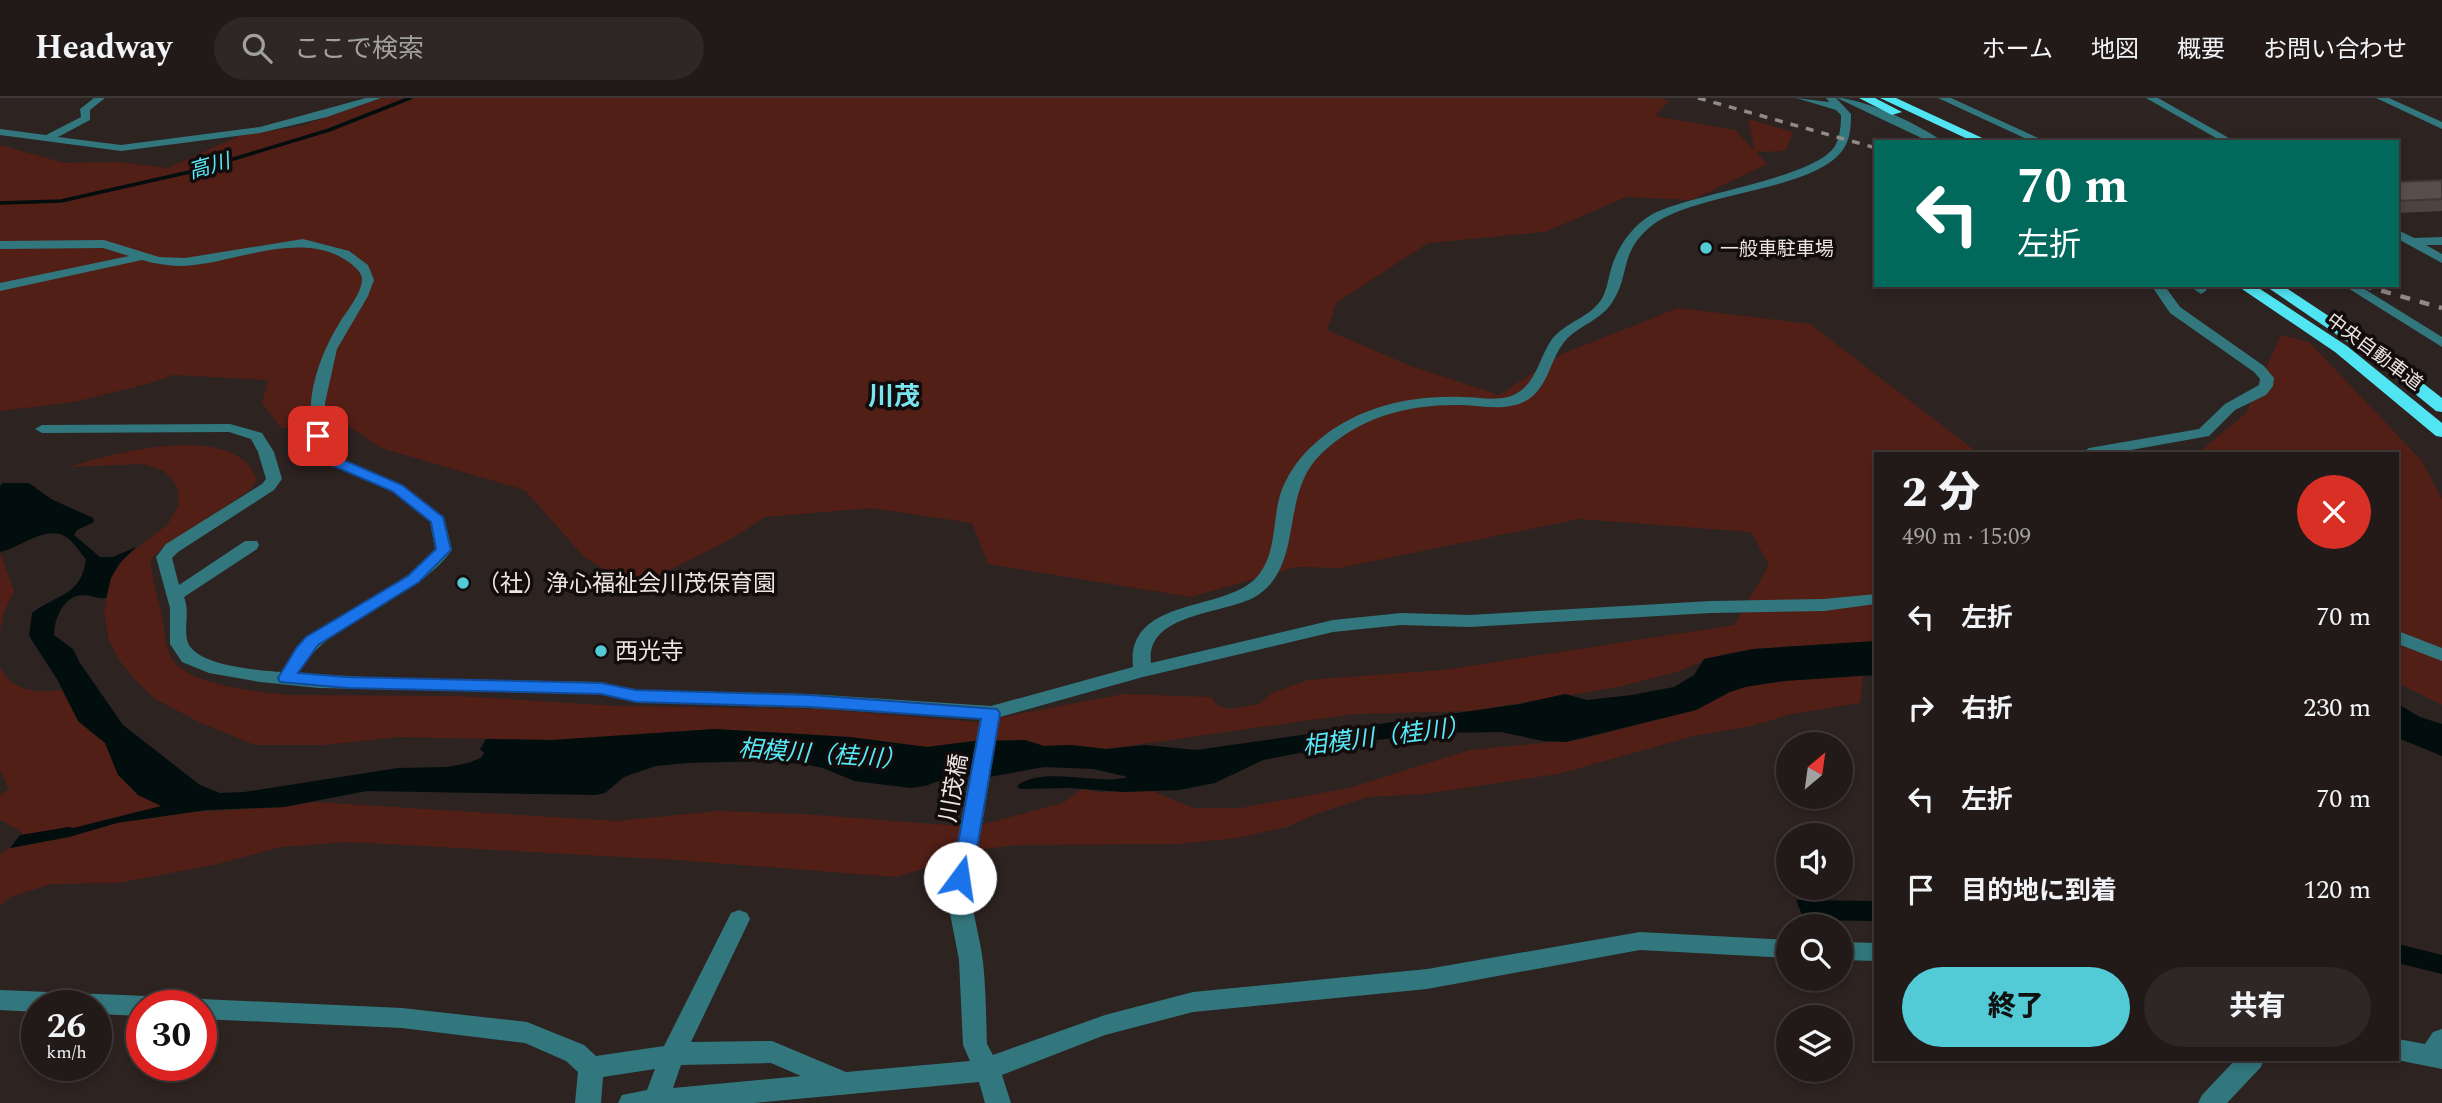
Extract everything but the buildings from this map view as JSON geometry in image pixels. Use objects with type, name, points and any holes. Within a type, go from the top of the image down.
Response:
[{"type":"highway","points":[[1865,98],[1958,140]]},
{"type":"highway","points":[[1886,98],[1980,140]]},
{"type":"highway","name":"中央自動車道","points":[[2246,287],[2341,349],[2442,432]]},
{"type":"highway","name":"中央自動車道","points":[[2274,287],[2377,355],[2442,407]]},
{"type":"street","points":[[50,137],[86,118],[85,109],[100,98]]},
{"type":"street","points":[[2,128],[121,148],[207,138],[323,115],[376,98]]},
{"type":"street","points":[[1801,98],[1842,103],[1883,114],[1934,140]]},
{"type":"street","points":[[1831,98],[1842,103]]},
{"type":"street","points":[[1947,98],[2038,140]]},
{"type":"street","points":[[2151,98],[2227,140]]},
{"type":"street","points":[[2381,98],[2442,126]]},
{"type":"street","points":[[1142,671],[1140,649],[1155,627],[1252,591],[1273,568],[1282,544],[1286,504],[1297,473],[1314,451],[1332,436],[1360,418],[1384,408],[1419,403],[1511,402],[1527,394],[1536,384],[1558,340],[1601,309],[1609,299],[1625,249],[1646,224],[1671,210],[1807,170],[1835,155],[1846,131],[1842,103]]},
{"type":"street","points":[[2399,235],[2442,259]]},
{"type":"street","points":[[2399,243],[2442,241]]},
{"type":"street","points":[[0,245],[104,244],[140,257],[185,262],[303,243],[345,254],[365,268],[368,281],[362,296],[330,349],[318,403],[318,436],[329,459],[397,488],[438,520],[444,550],[414,579],[312,641],[303,650],[286,678]]},
{"type":"street","points":[[0,287],[140,257]]},
{"type":"street","points":[[2095,452],[2204,433],[2230,407],[2261,392],[2266,386],[2267,377],[2259,369],[2175,310],[2158,287]]},
{"type":"street","points":[[2352,287],[2442,343]]},
{"type":"street","points":[[42,429],[230,428],[257,436],[266,452],[274,479],[268,487],[172,548],[164,557],[165,573],[180,610],[178,641],[187,656],[200,665],[216,670],[286,678],[601,688],[636,696],[810,701],[990,719],[1142,671],[1333,626],[1401,619],[1469,621],[1711,607],[1824,605],[1874,599]]},
{"type":"street","points":[[174,596],[251,545]]},
{"type":"street","points":[[2399,637],[2442,655]]},
{"type":"street","name":"川茂橋","points":[[990,719],[960,878],[959,903],[971,960],[975,1045],[988,1070],[998,1103]]},
{"type":"street","points":[[647,1102],[739,919]]},
{"type":"street","points":[[647,1102],[988,1070],[1012,1058],[1105,1025],[1193,1002],[1427,979],[1640,941],[1776,948]]},
{"type":"street","points":[[1853,951],[1874,952]]},
{"type":"street","points":[[0,1000],[126,1005]]},
{"type":"street","points":[[217,1010],[402,1018],[527,1033],[575,1053],[591,1068]]},
{"type":"street","points":[[2399,1050],[2438,1051]]},
{"type":"street","points":[[591,1068],[672,1056],[772,1052],[846,1083]]},
{"type":"street","points":[[2211,1103],[2250,1061]]},
{"type":"street","points":[[588,1103],[591,1068]]},
{"type":"shaded area","points":[[380,98],[1661,98],[1669,101],[1655,116],[1735,130],[1755,151],[1748,119],[1793,132],[1785,151],[1756,152],[1767,164],[1692,200],[1626,197],[1545,232],[1428,243],[1336,303],[1327,330],[1411,366],[1499,395],[1562,354],[1678,308],[1810,324],[1977,452],[1874,452],[1874,641],[1753,649],[1712,657],[1680,671],[1618,687],[1472,711],[1354,714],[1106,749],[1072,745],[1044,746],[1025,740],[974,741],[927,747],[850,737],[715,729],[552,740],[399,737],[323,745],[255,745],[201,723],[155,699],[119,660],[109,640],[104,612],[111,578],[124,558],[167,525],[178,507],[179,492],[172,479],[164,471],[143,464],[69,467],[143,449],[172,446],[200,446],[225,451],[245,462],[257,480],[250,490],[162,548],[151,559],[153,579],[167,646],[176,664],[186,672],[214,683],[292,695],[460,696],[617,706],[821,709],[977,722],[1123,694],[1211,697],[1218,706],[1230,709],[1259,704],[1272,693],[1308,680],[1443,670],[1734,625],[1769,565],[1751,532],[1579,519],[1339,568],[1296,567],[1191,597],[988,564],[972,523],[871,508],[765,517],[731,539],[635,587],[584,557],[525,490],[381,448],[347,425],[281,428],[262,403],[268,380],[173,375],[74,402],[0,411],[0,145],[65,163],[118,162],[168,168],[239,136],[301,126]]},
{"type":"shaded area","points":[[2281,335],[2309,342],[2422,461],[2442,499],[2442,705],[2399,684],[2399,452],[2199,452],[2246,413]]},
{"type":"shaded area","points":[[0,552],[14,591],[4,612],[0,632]]},
{"type":"shaded area","points":[[0,667],[11,682],[26,689],[62,690],[78,721],[105,743],[119,775],[138,795],[163,806],[73,829],[69,827],[23,836],[19,830],[0,820],[0,795],[9,789],[0,770]]},
{"type":"shaded area","points":[[1863,675],[1860,703],[1792,714],[1751,726],[1694,736],[1558,774],[1425,794],[1368,797],[1316,814],[1287,827],[1237,838],[1176,844],[1016,845],[984,849],[896,877],[677,860],[349,842],[281,847],[218,864],[118,883],[51,884],[10,897],[0,906],[0,855],[7,849],[69,837],[116,823],[195,812],[284,807],[315,802],[616,821],[718,811],[803,814],[960,826],[981,825],[1063,803],[1082,789],[1097,792],[1152,791],[1193,808],[1240,808],[1349,788],[1470,750],[1582,739],[1696,710],[1745,687]]},
{"type":"water","name":"相模川（桂川）","points":[[3,483],[29,483],[51,499],[93,518],[94,522],[77,530],[74,535],[100,557],[113,557],[136,547],[119,564],[111,578],[106,598],[75,596],[65,604],[58,616],[54,635],[73,649],[123,725],[200,785],[220,793],[244,792],[398,768],[447,767],[468,763],[481,758],[484,753],[480,749],[486,739],[552,740],[715,729],[850,737],[927,747],[974,741],[1025,740],[1044,746],[1072,745],[1106,749],[1145,745],[1196,750],[1520,704],[1565,694],[1587,700],[1632,695],[1674,687],[1694,675],[1704,659],[1753,649],[1874,641],[1874,675],[1784,681],[1745,687],[1696,710],[1566,742],[1543,741],[1501,732],[1438,733],[1350,743],[1263,760],[1215,783],[1179,790],[1124,792],[1070,788],[1020,789],[1017,786],[1041,777],[1128,777],[1093,769],[1044,767],[989,777],[955,775],[925,786],[910,788],[854,781],[823,768],[804,764],[767,761],[687,763],[656,766],[624,777],[605,793],[596,795],[367,791],[284,807],[206,810],[117,823],[69,837],[10,848],[20,835],[73,828],[161,806],[138,795],[118,775],[105,743],[78,721],[57,679],[29,636],[32,613],[73,588],[79,581],[86,559],[72,542],[55,533],[36,537],[0,552],[0,486]]},
{"type":"water","points":[[2399,705],[2420,717],[2442,724],[2442,756],[2399,738]]},
{"type":"water","points":[[1796,900],[1874,901],[1874,921],[1853,921],[1853,914],[1802,914]]},
{"type":"water","points":[[2399,944],[2442,955],[2442,974],[2399,963]]},
{"type":"waterway","name":"高川","points":[[0,203],[61,201],[194,171],[329,130],[410,98]]},
{"type":"railway","points":[[1698,98],[1874,147]]},
{"type":"railway","points":[[2369,287],[2442,308]]},
{"type":"place","name":"一般車駐車場","points":[[1706,248]]},
{"type":"place","name":"（社）浄心福祉会川茂保育園","points":[[463,583]]},
{"type":"place","name":"西光寺","points":[[601,651]]},
{"type":"district","name":"川茂","points":[[894,396]]},
{"type":"route","points":[[318,436],[329,459],[397,488],[416,500],[438,520],[444,550],[414,579],[312,641],[303,650],[286,678],[601,688],[636,696],[810,701],[991,713],[960,878]]}]
